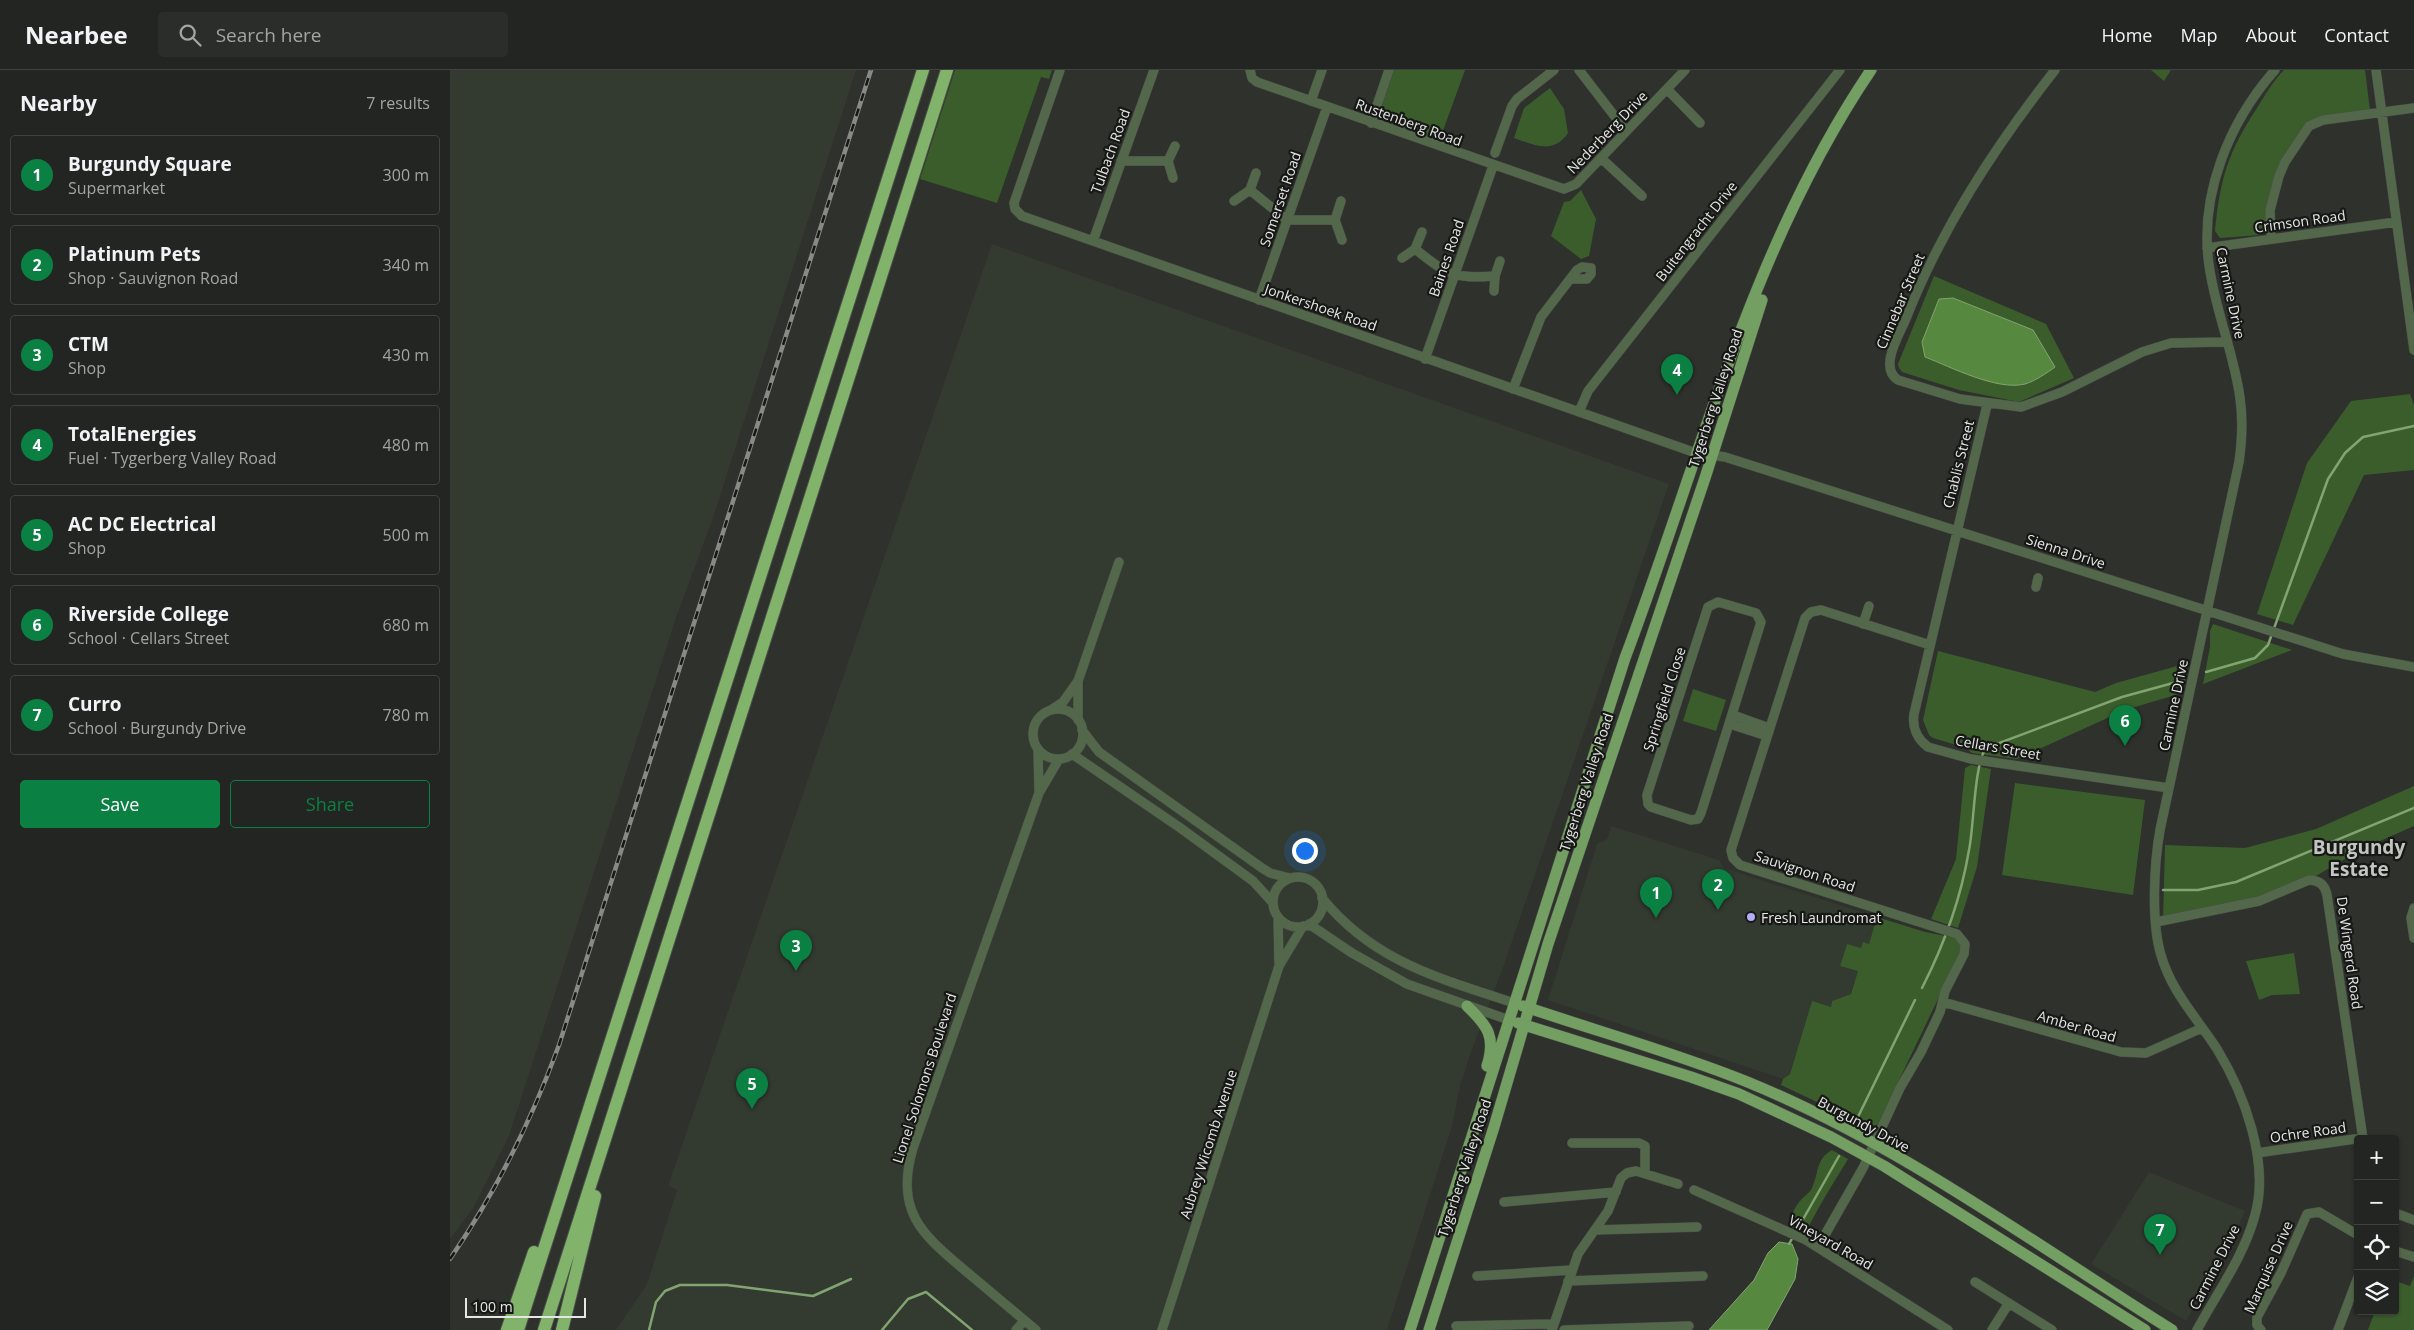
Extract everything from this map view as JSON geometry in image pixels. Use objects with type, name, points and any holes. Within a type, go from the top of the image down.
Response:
[{"type":"highway","points":[[518,1330],[923,70]]},
{"type":"highway","points":[[544,1330],[947,70]]},
{"type":"highway","points":[[507,1330],[624,999]]},
{"type":"highway","points":[[562,1330],[614,1110]]},
{"type":"main road","name":"Tygerberg Valley Road","points":[[1410,1330],[1625,658],[1662,559],[1718,390],[1777,245],[1813,168],[1844,112],[1871,70]]},
{"type":"main road","name":"Tygerberg Valley Road","points":[[1428,1330],[1494,1127],[1528,1008],[1634,683],[1712,455],[1761,303],[1777,245]]},
{"type":"main road","name":"Burgundy Drive","points":[[1514,1003],[1746,1081],[1874,1144],[1937,1181],[2172,1330]]},
{"type":"main road","points":[[1467,1006],[1486,1025],[1491,1040],[1489,1060],[1478,1096],[1477,1121]]},
{"type":"main road","name":"Burgundy Drive","points":[[1509,1020],[1739,1094],[1823,1132],[1868,1157],[2145,1330]]},
{"type":"street","name":"Jonkershoek Road","points":[[1060,70],[1015,197],[1015,209],[1022,216],[1621,427]]},
{"type":"street","name":"Tulbach Road","points":[[1093,241],[1154,70]]},
{"type":"street","name":"Rustenberg Road","points":[[1250,70],[1252,78],[1257,82],[1555,188],[1567,189]]},
{"type":"street","points":[[1311,101],[1322,70]]},
{"type":"street","points":[[1371,123],[1390,70]]},
{"type":"street","points":[[1495,153],[1512,106],[1517,99],[1554,70]]},
{"type":"street","points":[[1579,70],[1626,131]]},
{"type":"street","name":"Nederberg Drive","points":[[1567,189],[1576,184],[1685,70]]},
{"type":"street","name":"Buitengracht Drive","points":[[1579,412],[1588,391],[1840,70]]},
{"type":"street","name":"Cinnebar Street","points":[[2054,70],[2000,142],[1962,201],[1928,267],[1889,363],[1891,373],[1898,380],[1960,399],[2014,408],[2028,406],[2062,392],[2142,352],[2165,345],[2227,342]]},
{"type":"street","name":"Carmine Drive","points":[[2197,1330],[2243,1246],[2256,1215],[2260,1174],[2257,1153],[2246,1113],[2229,1072],[2202,1028],[2183,1002],[2160,955],[2156,922],[2157,852],[2239,462],[2241,444],[2240,399],[2209,266],[2207,248],[2212,187],[2220,162],[2234,130],[2275,70]]},
{"type":"street","points":[[2376,70],[2414,345]]},
{"type":"street","points":[[1667,90],[1700,123]]},
{"type":"street","name":"Somerset Road","points":[[1259,300],[1327,107]]},
{"type":"street","points":[[2271,239],[2270,210],[2279,176],[2285,162],[2309,126],[2323,120],[2414,108]]},
{"type":"street","points":[[1174,178],[1168,161],[1175,146]]},
{"type":"street","points":[[1601,158],[1642,196]]},
{"type":"street","points":[[1121,161],[1168,161]]},
{"type":"street","name":"Baines Road","points":[[1425,359],[1493,166]]},
{"type":"street","points":[[1234,201],[1250,190],[1256,173]]},
{"type":"street","points":[[1250,190],[1287,220],[1335,220]]},
{"type":"street","points":[[1341,201],[1335,220],[1342,240]]},
{"type":"street","name":"Crimson Road","points":[[2207,248],[2396,222]]},
{"type":"street","points":[[1402,258],[1415,249],[1422,232]]},
{"type":"street","points":[[1415,249],[1442,270],[1454,275],[1468,278],[1495,276]]},
{"type":"street","points":[[1494,291],[1495,276],[1500,261]]},
{"type":"street","points":[[1513,389],[1541,317],[1571,279]]},
{"type":"street","name":"Chablis Street","points":[[1956,530],[1987,404]]},
{"type":"street","name":"Tygerberg Valley Road","points":[[1621,427],[1696,453]]},
{"type":"street","name":"Sienna Drive","points":[[1696,453],[1725,457],[2207,611],[2364,659],[2414,667]]},
{"type":"street","name":"Cellars Street","points":[[1956,530],[1914,714],[1914,727],[1922,743],[1928,747],[1971,759],[2170,788]]},
{"type":"street","points":[[1082,730],[1081,744],[1072,754],[1059,759],[1044,755],[1038,750],[1033,737],[1035,724],[1039,718],[1063,702],[1078,681],[1119,562]]},
{"type":"street","points":[[2036,587],[2038,578]]},
{"type":"street","name":"Springfield Close","points":[[1718,602],[1756,613],[1761,622],[1731,719],[1698,819],[1691,820],[1656,809],[1648,804],[1647,796],[1708,607],[1718,602]]},
{"type":"street","points":[[1863,624],[1868,606]]},
{"type":"street","name":"Sauvignon Road","points":[[1818,1247],[1868,1157],[1900,1088],[1921,1052],[1965,950],[1964,941],[1957,934],[1746,866],[1735,860],[1732,854],[1732,846],[1806,616],[1814,611],[1821,610],[1930,644]]},
{"type":"street","points":[[1078,681],[1078,720],[1082,730],[1098,752],[1268,872],[1290,878],[1307,878],[1314,883],[1322,898],[1340,920],[1353,932],[1399,960],[1421,971],[1514,1003]]},
{"type":"street","points":[[1051,710],[1065,710],[1078,720]]},
{"type":"street","points":[[1731,719],[1768,732]]},
{"type":"street","name":"Lionel Solomons Boulevard","points":[[1038,750],[1039,793]]},
{"type":"street","points":[[1072,754],[1253,881],[1273,903],[1278,917],[1291,926],[1306,925],[1378,969],[1407,984],[1509,1020]]},
{"type":"street","name":"Lionel Solomons Boulevard","points":[[1036,1330],[926,1236],[911,1209],[907,1177],[913,1148],[1039,793],[1059,759]]},
{"type":"street","points":[[1273,903],[1277,888],[1290,878]]},
{"type":"street","name":"De Wingerd Road","points":[[2156,922],[2259,901],[2309,880],[2317,881],[2323,885],[2328,895],[2362,1135]]},
{"type":"street","points":[[1306,925],[1319,914],[1322,898]]},
{"type":"street","points":[[2414,908],[2411,918],[2414,938]]},
{"type":"street","name":"Aubrey Wicomb Avenue","points":[[1278,917],[1279,966]]},
{"type":"street","name":"Aubrey Wicomb Avenue","points":[[1162,1330],[1279,966],[1306,925]]},
{"type":"street","name":"Amber Road","points":[[1942,1002],[2121,1052],[2146,1053],[2202,1028]]},
{"type":"street","name":"Ochre Road","points":[[2257,1153],[2354,1139]]},
{"type":"street","points":[[1572,1143],[1639,1143],[1645,1146],[1646,1150],[1645,1173]]},
{"type":"street","points":[[1456,1326],[1553,1327],[1578,1254],[1608,1212],[1619,1182],[1626,1173],[1636,1170],[1678,1184]]},
{"type":"street","name":"Vineyard Road","points":[[1694,1190],[1805,1239],[1948,1330]]},
{"type":"street","points":[[1504,1202],[1616,1192]]},
{"type":"street","name":"Marquise Drive","points":[[2261,1330],[2257,1325],[2258,1317],[2281,1273],[2307,1214],[2319,1212],[2354,1233]]},
{"type":"street","points":[[2399,1214],[2414,1220]]},
{"type":"street","points":[[1595,1230],[1697,1227]]},
{"type":"street","points":[[2033,1259],[2040,1247]]},
{"type":"street","points":[[2399,1252],[2414,1257]]},
{"type":"street","points":[[1476,1276],[1572,1270]]},
{"type":"street","points":[[1568,1280],[1703,1276]]},
{"type":"street","points":[[1975,1282],[2052,1330]]},
{"type":"street","points":[[2338,1330],[2354,1288]]},
{"type":"street","points":[[1992,1330],[2009,1303]]},
{"type":"street","points":[[1016,1330],[1024,1320]]},
{"type":"street","points":[[1564,1330],[1688,1326]]},
{"type":"shaded area","points":[[450,70],[856,70],[713,518],[676,618],[509,1136],[474,1207],[450,1239]]},
{"type":"shaded area","points":[[955,70],[1052,70],[1049,79],[1041,77],[997,203],[920,179]]},
{"type":"shaded area","points":[[1394,70],[1465,70],[1440,139],[1431,138],[1383,122],[1379,114]]},
{"type":"shaded area","points":[[2151,70],[2171,70],[2164,81]]},
{"type":"shaded area","points":[[2284,70],[2365,70],[2370,110],[2308,121],[2267,208],[2266,229],[2259,235],[2220,238],[2215,231],[2227,166],[2247,124],[2273,83]]},
{"type":"shaded area","points":[[1550,88],[1564,109],[1568,133],[1562,140],[1550,146],[1536,145],[1514,138],[1524,108]]},
{"type":"shaded area","points":[[1581,190],[1596,219],[1589,256],[1581,259],[1551,236],[1564,202],[1570,201]]},
{"type":"shaded area","points":[[992,244],[1669,484],[1504,965],[1471,1052],[1460,1086],[1452,1126],[1387,1330],[616,1330],[647,1284],[677,1190],[668,1186]]},
{"type":"shaded area","points":[[1934,276],[2046,324],[2074,378],[2019,402],[1959,390],[1902,372],[1898,364]]},
{"type":"shaded area","points":[[1953,298],[2033,330],[2055,367],[2025,384],[2001,384],[1974,377],[1925,357],[1922,342],[1939,299]]},
{"type":"shaded area","points":[[2410,394],[2414,405],[2414,470],[2364,475],[2293,625],[2257,614],[2307,463],[2351,401]]},
{"type":"shaded area","points":[[2213,624],[2292,650],[2203,684],[2210,647],[2210,631]]},
{"type":"shaded area","points":[[1938,651],[2095,692],[2116,683],[2188,663],[2182,693],[2125,710],[2017,759],[1972,753],[1966,748],[1933,738],[1929,735],[1923,720]]},
{"type":"shaded area","points":[[1693,689],[1726,700],[1716,731],[1683,721]]},
{"type":"shaded area","points":[[1971,765],[1991,769],[1977,867],[1958,928],[1931,919],[1956,859],[1965,768]]},
{"type":"shaded area","points":[[2015,783],[2145,800],[2133,895],[2002,875]]},
{"type":"shaded area","points":[[2414,786],[2414,826],[2362,849],[2309,880],[2285,890],[2163,921],[2165,845],[2245,848],[2316,829]]},
{"type":"shaded area","points":[[1611,826],[1719,860],[1724,868],[1877,917],[1869,944],[1861,948],[1847,944],[1840,966],[1858,971],[1851,994],[1832,1001],[1831,1007],[1812,1002],[1790,1074],[1783,1079],[1548,1000],[1597,844],[1607,839]]},
{"type":"shaded area","points":[[1877,917],[1925,932],[1956,938],[1961,944],[1961,951],[1878,1124],[1872,1128],[1781,1085],[1783,1079],[1790,1074],[1812,1001],[1831,1007],[1832,1001],[1851,994],[1858,971],[1840,966],[1847,944],[1861,948],[1863,942],[1869,944]]},
{"type":"shaded area","points":[[2294,953],[2300,994],[2272,995],[2259,1000],[2246,961]]},
{"type":"shaded area","points":[[1832,1150],[1848,1159],[1805,1234],[1789,1226],[1792,1216],[1798,1204],[1811,1190],[1823,1158]]},
{"type":"shaded area","points":[[2149,1172],[2245,1211],[2230,1246],[2186,1321],[2091,1264]]},
{"type":"shaded area","points":[[1779,1242],[1792,1244],[1798,1259],[1795,1279],[1767,1330],[1709,1330],[1754,1280],[1768,1253]]},
{"type":"shaded area","points":[[2414,1276],[2414,1330],[2368,1330],[2374,1315],[2399,1315],[2399,1282],[2410,1286]]},
{"type":"waterway","points":[[2206,672],[2255,658],[2268,645],[2328,479],[2345,453],[2363,437],[2414,426]]},
{"type":"waterway","points":[[1922,988],[1938,955],[1966,868],[1979,767],[1986,748],[2122,697],[2184,680]]},
{"type":"waterway","points":[[2163,890],[2198,890],[2236,882],[2414,808]]},
{"type":"waterway","points":[[1857,1119],[1915,1000]]},
{"type":"waterway","points":[[1789,1244],[1839,1156]]},
{"type":"waterway","points":[[649,1330],[656,1302],[665,1291],[680,1285],[727,1285],[813,1296],[851,1279]]},
{"type":"waterway","points":[[882,1330],[908,1299],[926,1292],[972,1330]]},
{"type":"railway","points":[[450,1259],[467,1234],[511,1156],[537,1102],[559,1045],[871,70]]},
{"type":"place","name":"TotalEnergies","points":[[1677,395]]},
{"type":"place","name":"Riverside College","points":[[2125,746]]},
{"type":"place","name":"Platinum Pets","points":[[1718,910]]},
{"type":"place","name":"Fresh Laundromat","points":[[1751,917]]},
{"type":"place","name":"Burgundy Square","points":[[1656,918]]},
{"type":"place","name":"CTM","points":[[796,971]]},
{"type":"place","name":"AC DC Electrical","points":[[752,1109]]},
{"type":"place","name":"Curro","points":[[2160,1255]]},
{"type":"district","name":"Burgundy Estate","points":[[2359,858]]}]
